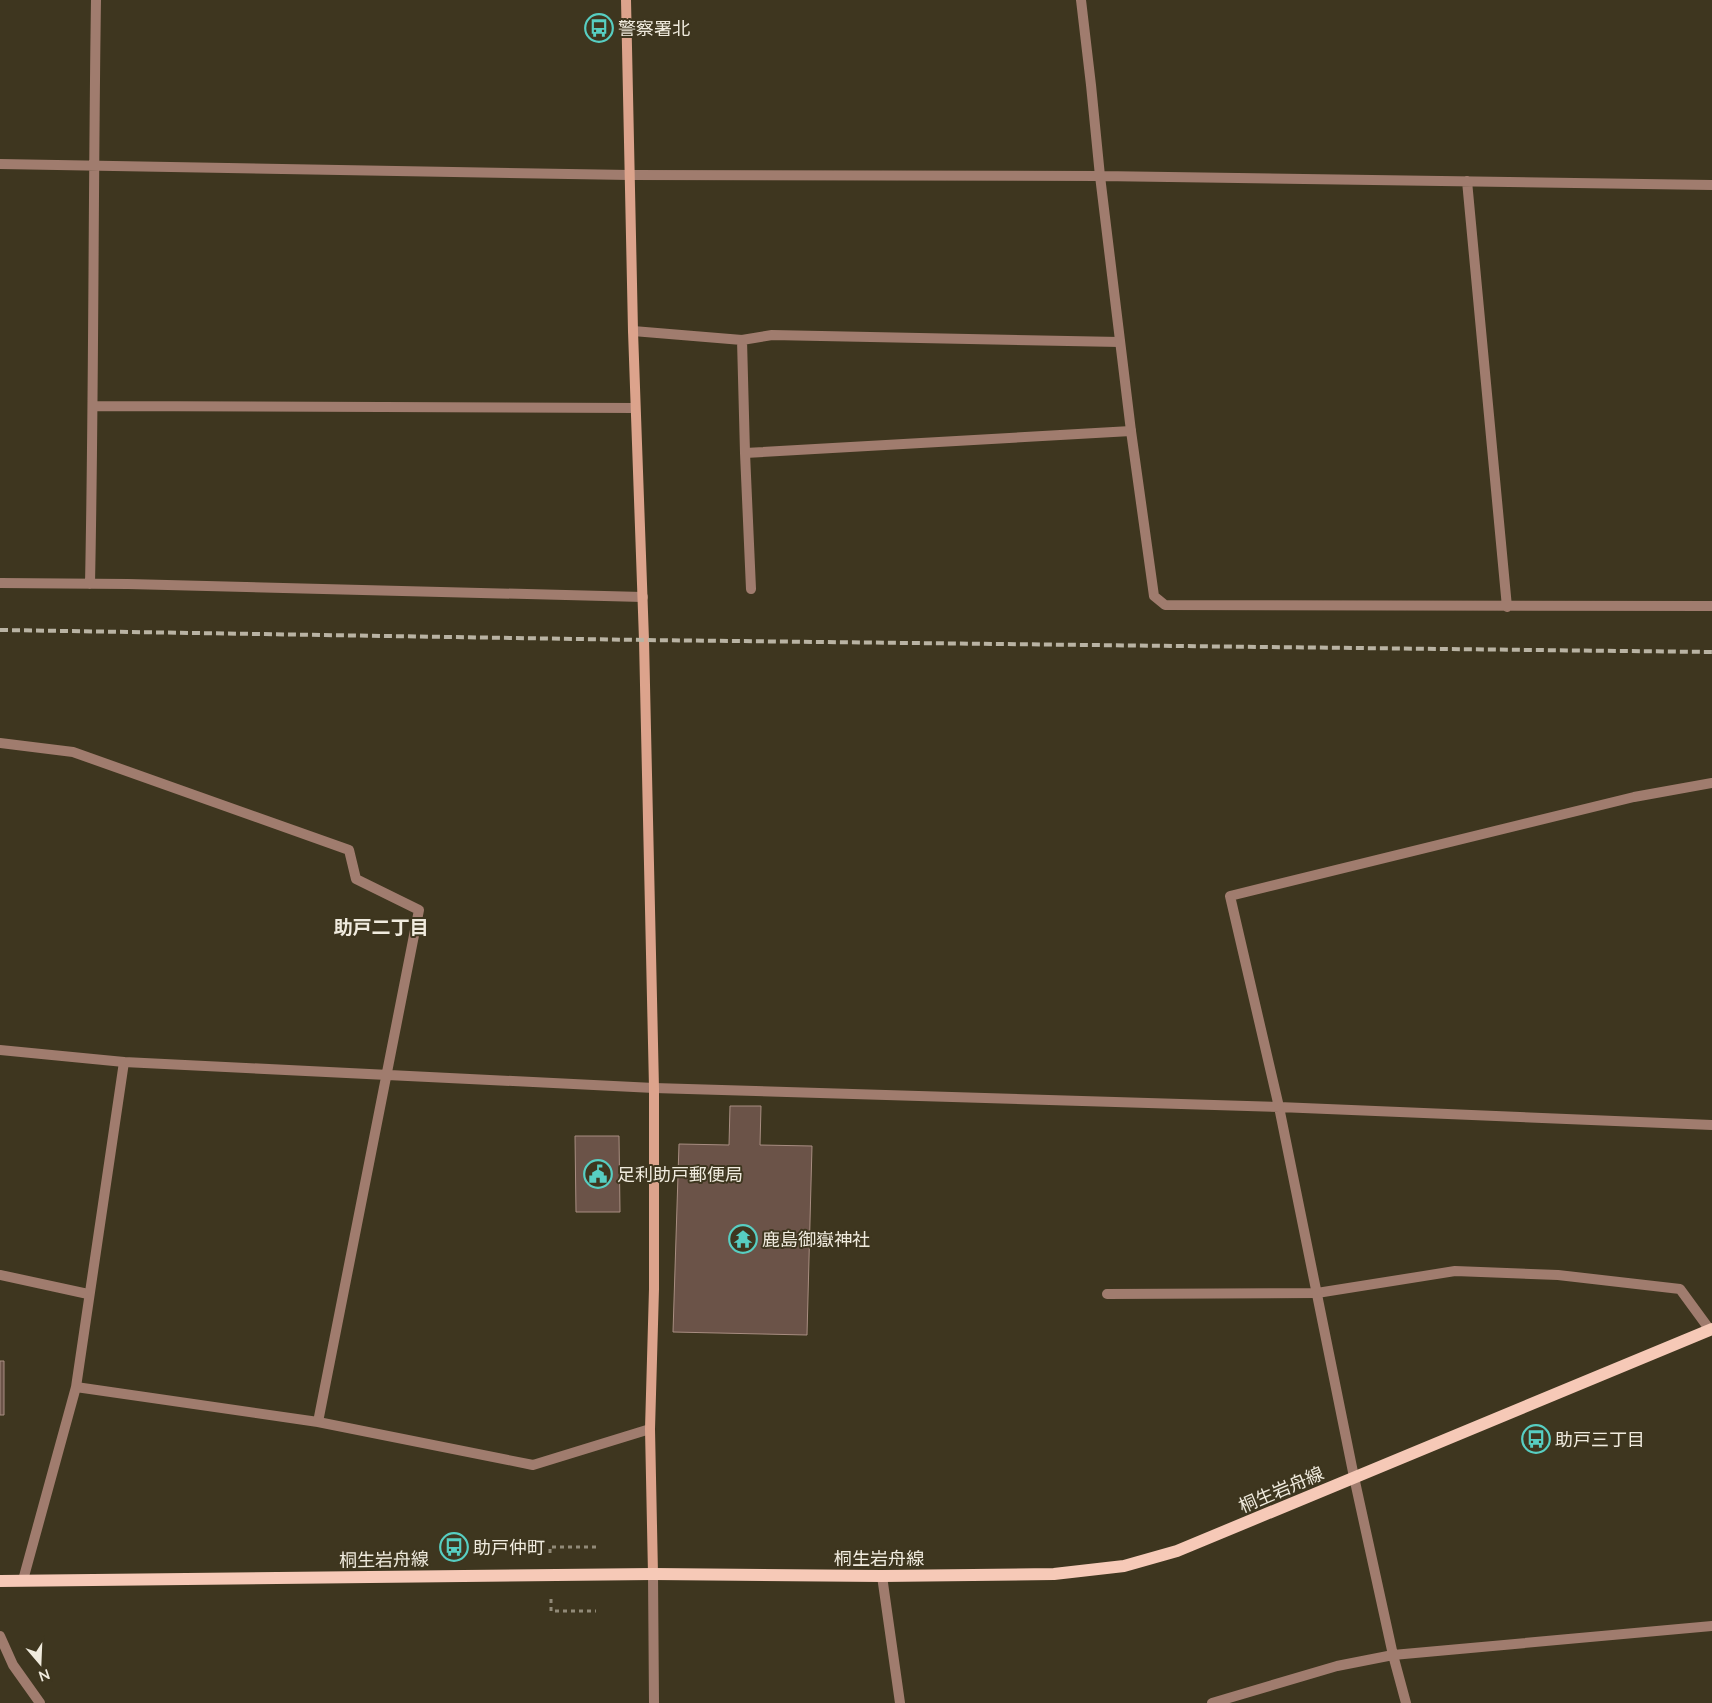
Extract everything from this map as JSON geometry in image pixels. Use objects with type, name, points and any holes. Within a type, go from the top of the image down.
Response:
[{"type":"main road","name":"桐生岩舟線","points":[[0,1581],[654,1574],[882,1576],[1054,1574],[1124,1566],[1177,1551],[1711,1329]]},
{"type":"street","points":[[90,584],[94,406],[93,165],[96,0]]},
{"type":"street","points":[[626,0],[633,331],[642,597],[654,1088],[654,1288],[650,1429],[654,1574],[654,1703]]},
{"type":"street","points":[[1081,0],[1131,431],[1154,596],[1164,606],[1712,606]]},
{"type":"street","points":[[0,164],[629,175],[1100,176],[1712,185]]},
{"type":"street","points":[[1467,181],[1508,606]]},
{"type":"street","points":[[633,331],[742,340],[772,335],[1120,342]]},
{"type":"street","points":[[742,340],[751,589]]},
{"type":"street","points":[[94,406],[635,408]]},
{"type":"street","points":[[745,453],[1131,431]]},
{"type":"street","points":[[0,583],[642,597]]},
{"type":"street","points":[[0,744],[73,752],[349,850],[356,879],[419,910],[318,1422]]},
{"type":"street","points":[[1406,1703],[1354,1477],[1279,1108],[1230,896],[1625,799],[1712,783]]},
{"type":"street","points":[[0,1050],[124,1062],[654,1088],[1279,1108],[1712,1125]]},
{"type":"street","points":[[23,1580],[76,1387],[88,1294],[124,1062]]},
{"type":"street","points":[[1107,1294],[1317,1293],[1456,1271],[1558,1275],[1680,1289],[1711,1329]]},
{"type":"street","points":[[0,1275],[88,1294]]},
{"type":"street","points":[[76,1387],[318,1422],[533,1465],[650,1429]]},
{"type":"street","points":[[882,1576],[900,1703]]},
{"type":"street","points":[[1212,1703],[1337,1666],[1394,1655],[1712,1626]]},
{"type":"street","points":[[0,1636],[13,1665],[40,1703]]},
{"type":"path","points":[[550,1547],[597,1547]]},
{"type":"path","points":[[552,1611],[596,1611]]},
{"type":"building","name":"鹿島御嶽神社","points":[[730,1106],[761,1106],[760,1145],[812,1146],[807,1335],[673,1332],[679,1144],[729,1145]]},
{"type":"building","name":"足利助戸郵便局","points":[[575,1136],[619,1136],[620,1212],[576,1212]]},
{"type":"building","points":[[0,1361],[4,1361],[4,1415],[0,1415]]},
{"type":"railway","points":[[0,630],[644,640],[1712,652]]},
{"type":"place","name":"警察署北","points":[[599,28]]},
{"type":"place","name":"足利助戸郵便局","points":[[598,1174]]},
{"type":"place","name":"鹿島御嶽神社","points":[[743,1239]]},
{"type":"place","name":"助戸三丁目","points":[[1536,1439]]},
{"type":"place","name":"助戸仲町","points":[[454,1547]]},
{"type":"district","name":"助戸二丁目","points":[[381,926]]}]
